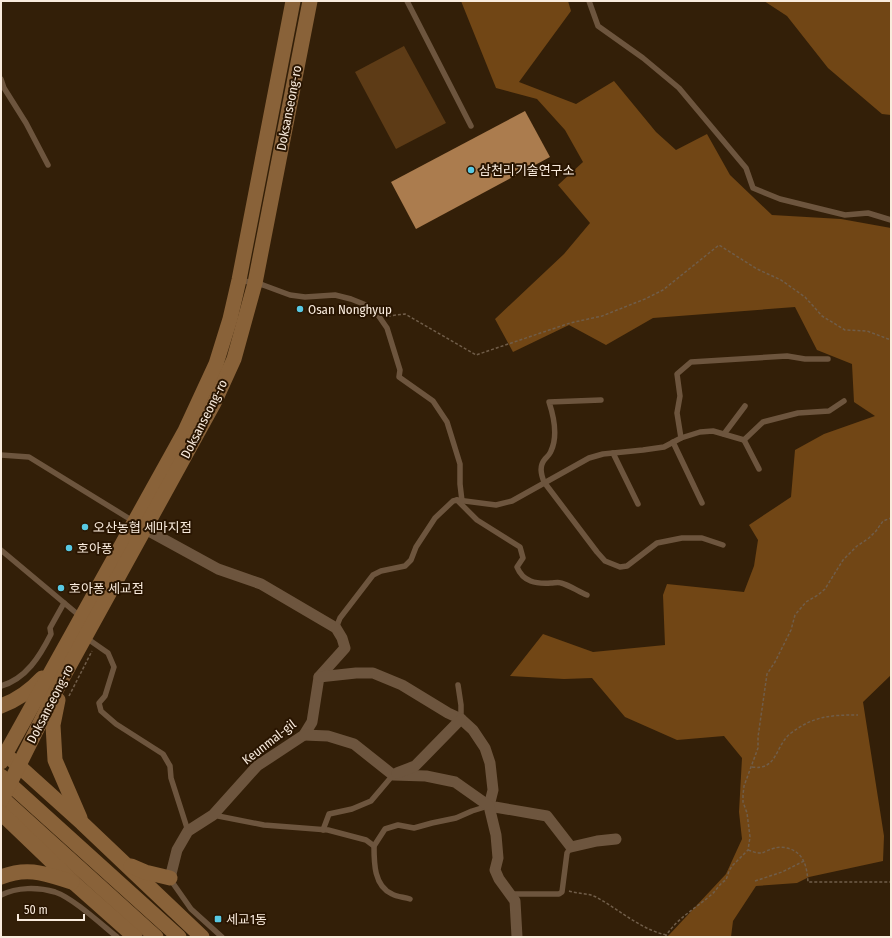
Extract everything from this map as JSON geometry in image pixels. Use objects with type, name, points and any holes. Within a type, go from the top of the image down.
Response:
[{"type":"street","name":"Doksanseong-ro","points":[[1,801],[140,526],[216,364],[240,280],[293,1]]},
{"type":"street","name":"Doksanseong-ro","points":[[2,756],[82,617],[140,526],[214,403],[234,359],[255,283],[310,1]]},
{"type":"street","points":[[140,526],[218,569],[261,584],[336,628],[342,638],[345,648],[319,677]]},
{"type":"street","points":[[1,706],[11,702],[32,688],[56,664]]},
{"type":"street","points":[[319,677],[356,673],[373,673],[402,685],[448,713],[461,719],[473,730],[485,748],[490,763],[493,790],[489,806],[496,835],[498,858],[495,870],[499,879],[514,901],[517,937]]},
{"type":"street","name":"Keunmal-gil","points":[[170,878],[177,850],[188,831],[212,815],[257,766],[304,735],[312,722],[319,677]]},
{"type":"street","points":[[62,679],[52,725],[55,760],[82,823]]},
{"type":"street","points":[[393,775],[415,766],[461,719]]},
{"type":"street","points":[[304,735],[328,736],[354,744],[393,775],[426,776],[455,782],[489,806],[546,816],[571,847],[597,841],[616,839]]},
{"type":"street","points":[[2,756],[18,766],[82,823],[202,937]]},
{"type":"street","points":[[1,776],[179,937]]},
{"type":"street","points":[[1,797],[156,937]]},
{"type":"street","points":[[1,813],[74,883],[135,937]]},
{"type":"street","points":[[122,862],[134,868],[170,878]]},
{"type":"street","points":[[1,877],[12,873],[36,872],[74,883]]},
{"type":"lane","points":[[407,1],[471,126]]},
{"type":"lane","points":[[589,1],[598,26],[643,58],[679,88],[746,168],[754,188],[780,199],[845,215],[868,213],[891,220]]},
{"type":"lane","points":[[1,80],[4,88],[26,123],[48,165]]},
{"type":"lane","points":[[240,280],[255,283],[290,295],[305,297],[335,295],[366,305],[380,318],[387,328],[396,353],[400,370],[399,377],[434,401],[448,422],[460,464],[460,501],[477,520],[520,547],[523,558],[516,567],[519,574],[524,578],[531,582],[542,584],[561,583],[587,595]]},
{"type":"lane","points":[[681,438],[677,413],[680,396],[677,374],[692,362],[787,356],[805,359],[828,359]]},
{"type":"lane","points":[[601,400],[550,402],[554,416],[555,435],[551,452],[542,462],[540,473],[544,482],[605,560],[620,567],[627,566],[656,542],[682,538],[702,538],[723,545]]},
{"type":"lane","points":[[744,440],[763,422],[798,413],[829,411],[844,402]]},
{"type":"lane","points":[[724,434],[745,406]]},
{"type":"lane","points":[[336,628],[340,618],[373,575],[381,571],[405,566],[411,560],[416,547],[435,518],[453,501],[496,505],[512,501],[589,458],[603,454],[664,447],[681,438],[700,432],[713,431],[744,440],[759,469]]},
{"type":"lane","points":[[673,442],[702,503]]},
{"type":"lane","points":[[613,453],[638,504]]},
{"type":"lane","points":[[1,455],[30,457],[140,526]]},
{"type":"lane","points":[[1,550],[82,617]]},
{"type":"lane","points":[[1,686],[8,684],[33,664],[41,654],[51,634],[50,628],[64,603]]},
{"type":"lane","points":[[85,637],[108,653],[114,667],[105,696],[99,703],[101,711],[116,724],[163,754],[170,766],[171,778],[188,831]]},
{"type":"lane","points":[[458,685],[461,705],[461,719]]},
{"type":"lane","points":[[323,830],[329,814],[352,809],[371,801],[393,775]]},
{"type":"lane","points":[[410,899],[393,895],[384,890],[376,874],[374,846],[385,829],[398,825],[414,828],[456,818],[489,806]]},
{"type":"lane","points":[[212,815],[264,825],[323,830],[366,840],[374,846]]},
{"type":"lane","points":[[510,894],[559,894],[562,892],[567,853],[571,847]]},
{"type":"lane","points":[[170,878],[191,909],[222,937]]},
{"type":"lane","points":[[1,895],[6,892],[22,889],[38,889],[56,893],[76,904],[117,937]]},
{"type":"path","points":[[380,318],[405,314],[476,355],[570,323],[602,316],[645,299],[663,290],[718,245],[757,269],[781,280],[805,297],[822,316],[845,330],[867,332],[891,340]]},
{"type":"path","points":[[563,887],[577,893],[595,897],[622,912],[644,927],[666,936],[678,920],[714,893],[720,884],[726,880],[728,871],[748,850],[750,836],[743,795],[744,786],[758,748],[758,737],[767,674],[775,662],[791,630],[795,615],[806,602],[825,589],[843,560],[857,546],[873,535],[883,521],[891,518]]},
{"type":"path","points":[[752,767],[762,767],[767,765],[772,761],[788,735],[812,720],[826,716],[858,715]]},
{"type":"path","points":[[748,850],[763,853],[774,848],[782,847],[794,851],[804,861],[808,874],[808,882],[891,882]]},
{"type":"path","points":[[755,881],[782,872],[804,861]]},
{"type":"shaded area","points":[[461,1],[568,1],[571,11],[519,82],[576,104],[614,81],[656,132],[676,150],[707,134],[730,175],[772,215],[841,219],[891,228],[891,675],[863,702],[884,836],[883,861],[809,877],[797,883],[756,886],[733,921],[731,937],[666,937],[726,874],[742,839],[739,812],[742,758],[724,736],[677,740],[625,717],[592,678],[564,679],[510,676],[543,634],[593,652],[665,645],[663,595],[667,584],[744,592],[754,566],[758,540],[749,525],[791,497],[795,450],[824,434],[875,416],[854,402],[852,364],[817,350],[795,307],[653,318],[606,345],[569,325],[513,352],[495,319],[564,254],[590,223],[558,185],[583,162],[565,130],[537,99],[496,88]]},
{"type":"shaded area","points":[[764,1],[891,1],[891,115],[882,114],[828,68],[787,16]]},
{"type":"shaded area","points":[[404,46],[446,123],[396,149],[355,72]]},
{"type":"building","name":"삼천리기술연구소","points":[[525,111],[550,157],[416,229],[391,182]]},
{"type":"place","name":"삼천리기술연구소","points":[[471,170]]},
{"type":"place","name":"Osan Nonghyup","points":[[300,309]]},
{"type":"place","name":"오산농협 세마지점","points":[[85,527]]},
{"type":"place","name":"호아퐁","points":[[69,548]]},
{"type":"place","name":"호아퐁 세교점","points":[[61,588]]},
{"type":"place","name":"세교1동","points":[[218,919]]}]
